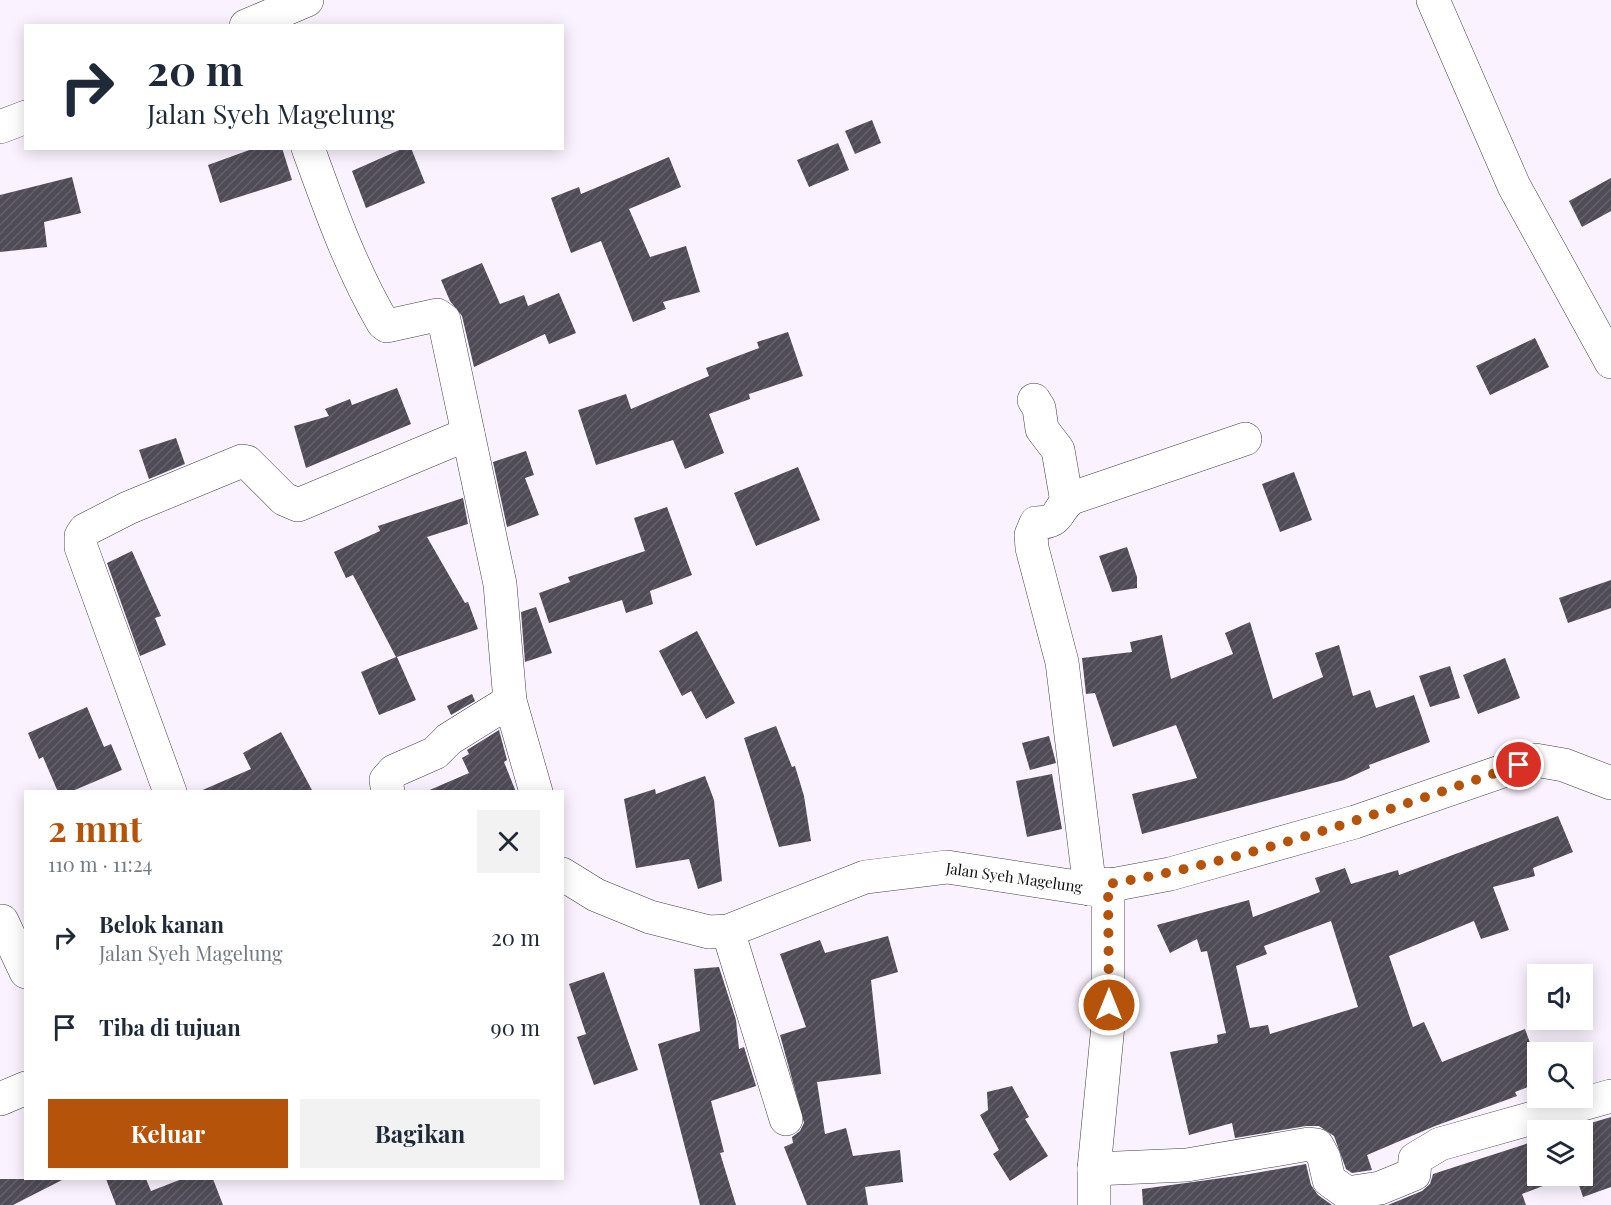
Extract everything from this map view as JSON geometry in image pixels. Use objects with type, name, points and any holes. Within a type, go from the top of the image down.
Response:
[{"type":"street","points":[[257,23],[307,0]]},
{"type":"street","points":[[1433,0],[1515,186],[1611,362]]},
{"type":"street","points":[[0,127],[24,118]]},
{"type":"street","points":[[309,150],[359,282],[383,323],[387,326],[437,315],[444,320],[500,584],[510,700],[535,790]]},
{"type":"street","points":[[1034,400],[1039,408],[1042,429],[1058,450],[1067,502],[1059,516],[1050,522],[1036,523],[1031,535],[1062,662],[1099,887],[1108,1025],[1094,1169],[1094,1205]]},
{"type":"street","points":[[169,790],[81,547],[81,536],[85,530],[128,508],[242,461],[247,462],[284,499],[298,505],[468,434]]},
{"type":"street","points":[[1067,502],[1245,439]]},
{"type":"street","points":[[388,790],[386,780],[391,773],[435,753],[449,739],[510,700]]},
{"type":"street","name":"Jalan Syeh Magelung","points":[[564,875],[596,895],[650,917],[689,929],[709,932],[728,931],[866,877],[920,869],[947,867],[1099,887],[1170,874],[1354,822],[1535,760],[1564,765],[1611,783]]},
{"type":"street","points":[[2,921],[24,968]]},
{"type":"street","points":[[728,931],[786,1119]]},
{"type":"street","points":[[0,1099],[24,1089]]},
{"type":"street","points":[[1094,1169],[1187,1165],[1309,1144],[1317,1145],[1324,1158],[1329,1180],[1347,1193],[1380,1188],[1414,1174],[1415,1159],[1440,1144],[1611,1096]]},
{"type":"building","points":[[872,120],[881,143],[855,154],[845,131]]},
{"type":"building","points":[[838,143],[849,170],[809,187],[797,160]]},
{"type":"building","points":[[249,150],[283,150],[292,180],[220,203],[208,165]]},
{"type":"building","points":[[399,150],[412,150],[425,183],[366,208],[352,171]]},
{"type":"building","points":[[669,157],[681,187],[629,209],[650,257],[686,246],[700,292],[663,302],[666,309],[633,322],[601,241],[571,253],[551,198],[579,187],[581,194]]},
{"type":"building","points":[[72,177],[81,213],[44,222],[47,247],[0,252],[0,195]]},
{"type":"building","points":[[1611,178],[1611,211],[1582,227],[1569,201]]},
{"type":"building","points":[[482,263],[500,304],[524,295],[528,306],[559,293],[576,333],[549,344],[545,334],[474,367],[462,316],[450,301],[441,280]]},
{"type":"building","points":[[788,332],[803,376],[749,394],[750,399],[709,414],[724,453],[685,469],[673,440],[596,465],[578,410],[626,394],[631,409],[709,376],[706,368],[759,348],[757,342]]},
{"type":"building","points":[[1535,338],[1549,367],[1490,395],[1476,366]]},
{"type":"building","points":[[397,388],[411,424],[306,468],[294,426],[329,416],[325,409],[350,399],[352,405]]},
{"type":"building","points":[[176,438],[185,464],[149,479],[139,450]]},
{"type":"building","points":[[526,451],[534,475],[525,478],[539,515],[507,527],[493,462]]},
{"type":"building","points":[[798,467],[820,520],[756,546],[734,493]]},
{"type":"building","points":[[1294,472],[1312,520],[1280,532],[1262,484]]},
{"type":"building","points":[[463,498],[468,524],[427,537],[465,603],[468,602],[478,629],[397,657],[416,700],[379,715],[361,672],[396,657],[353,575],[346,578],[334,552],[380,531],[378,526]]},
{"type":"building","points":[[667,507],[692,575],[650,591],[653,604],[626,613],[622,600],[549,623],[539,593],[570,582],[568,577],[645,551],[634,518]]},
{"type":"building","points":[[1127,547],[1137,577],[1137,588],[1112,592],[1099,556]]},
{"type":"building","points":[[132,551],[161,616],[155,618],[166,645],[140,656],[107,563]]},
{"type":"building","points":[[1611,580],[1611,608],[1568,623],[1559,598]]},
{"type":"building","points":[[536,607],[552,653],[525,662],[521,612]]},
{"type":"building","points":[[1250,622],[1273,699],[1323,677],[1315,653],[1339,645],[1353,696],[1370,690],[1376,708],[1414,695],[1430,742],[1369,765],[1370,768],[1344,780],[1142,834],[1132,794],[1197,778],[1176,725],[1113,747],[1095,693],[1086,694],[1082,658],[1132,652],[1130,642],[1162,635],[1171,679],[1233,654],[1225,633]]},
{"type":"building","points":[[697,631],[735,703],[706,719],[691,691],[682,696],[659,651]]},
{"type":"building","points":[[1505,658],[1520,698],[1478,714],[1463,675]]},
{"type":"building","points":[[1450,666],[1460,698],[1430,707],[1419,676]]},
{"type":"building","points":[[472,694],[475,701],[451,715],[447,706]]},
{"type":"building","points":[[87,707],[104,747],[111,744],[122,770],[75,790],[57,790],[43,757],[39,759],[28,733]]},
{"type":"building","points":[[776,726],[792,767],[795,766],[804,796],[811,841],[779,847],[744,738]]},
{"type":"building","points":[[499,730],[507,760],[504,762],[515,790],[430,790],[469,773],[462,758],[469,754],[467,750]]},
{"type":"building","points":[[281,732],[312,790],[203,790],[251,769],[243,753]]},
{"type":"building","points":[[1049,736],[1056,763],[1030,770],[1022,743]]},
{"type":"building","points":[[1052,774],[1062,829],[1027,837],[1016,781]]},
{"type":"building","points":[[705,776],[714,800],[722,881],[698,889],[689,859],[636,868],[624,799],[655,789],[656,794]]},
{"type":"building","points":[[1558,816],[1573,852],[1533,868],[1535,876],[1493,887],[1509,930],[1481,939],[1474,921],[1389,956],[1413,1027],[1424,1022],[1442,1062],[1525,1029],[1530,1042],[1527,1042],[1527,1087],[1515,1092],[1517,1096],[1435,1126],[1367,1155],[1372,1170],[1352,1173],[1346,1169],[1334,1136],[1319,1126],[1306,1126],[1235,1138],[1232,1123],[1189,1135],[1170,1052],[1218,1043],[1217,1035],[1226,1033],[1207,951],[1201,952],[1197,939],[1170,953],[1157,925],[1249,900],[1253,917],[1320,892],[1315,878],[1345,868],[1351,884],[1398,870],[1399,875]],"holes":[[[1331,921],[1358,1007],[1270,1034],[1268,1025],[1250,1028],[1236,966],[1267,954],[1264,946]]]},
{"type":"building","points":[[888,936],[898,972],[871,980],[881,1074],[817,1082],[825,1134],[846,1128],[853,1156],[900,1150],[903,1182],[865,1187],[868,1205],[807,1205],[784,1147],[793,1143],[792,1137],[800,1131],[804,1123],[780,1035],[806,1027],[780,954],[820,940],[825,953]]},
{"type":"building","points":[[719,967],[736,1020],[739,1049],[744,1047],[756,1086],[711,1101],[724,1152],[720,1153],[736,1205],[700,1205],[658,1044],[700,1031],[694,969]]},
{"type":"building","points":[[604,972],[638,1070],[594,1085],[577,1037],[586,1034],[569,984]]},
{"type":"building","points":[[1012,1086],[1029,1117],[1025,1119],[1048,1156],[1010,1181],[993,1154],[999,1150],[980,1115],[988,1110],[987,1092]]},
{"type":"building","points":[[1611,1117],[1611,1187],[1583,1197],[1579,1186],[1593,1186],[1593,1122]]},
{"type":"building","points":[[1527,1144],[1527,1186],[1543,1186],[1522,1194],[1526,1205],[1388,1205],[1422,1191],[1430,1184],[1433,1174]]},
{"type":"building","points":[[1306,1164],[1311,1185],[1318,1195],[1332,1205],[1143,1205],[1142,1189]]},
{"type":"building","points":[[0,1179],[62,1180],[13,1205],[0,1205]]},
{"type":"building","points":[[106,1180],[146,1180],[151,1191],[179,1180],[213,1180],[223,1205],[116,1205]]},
{"type":"route","points":[[1109,1005],[1108,884],[1170,874],[1354,822],[1519,765]]}]
